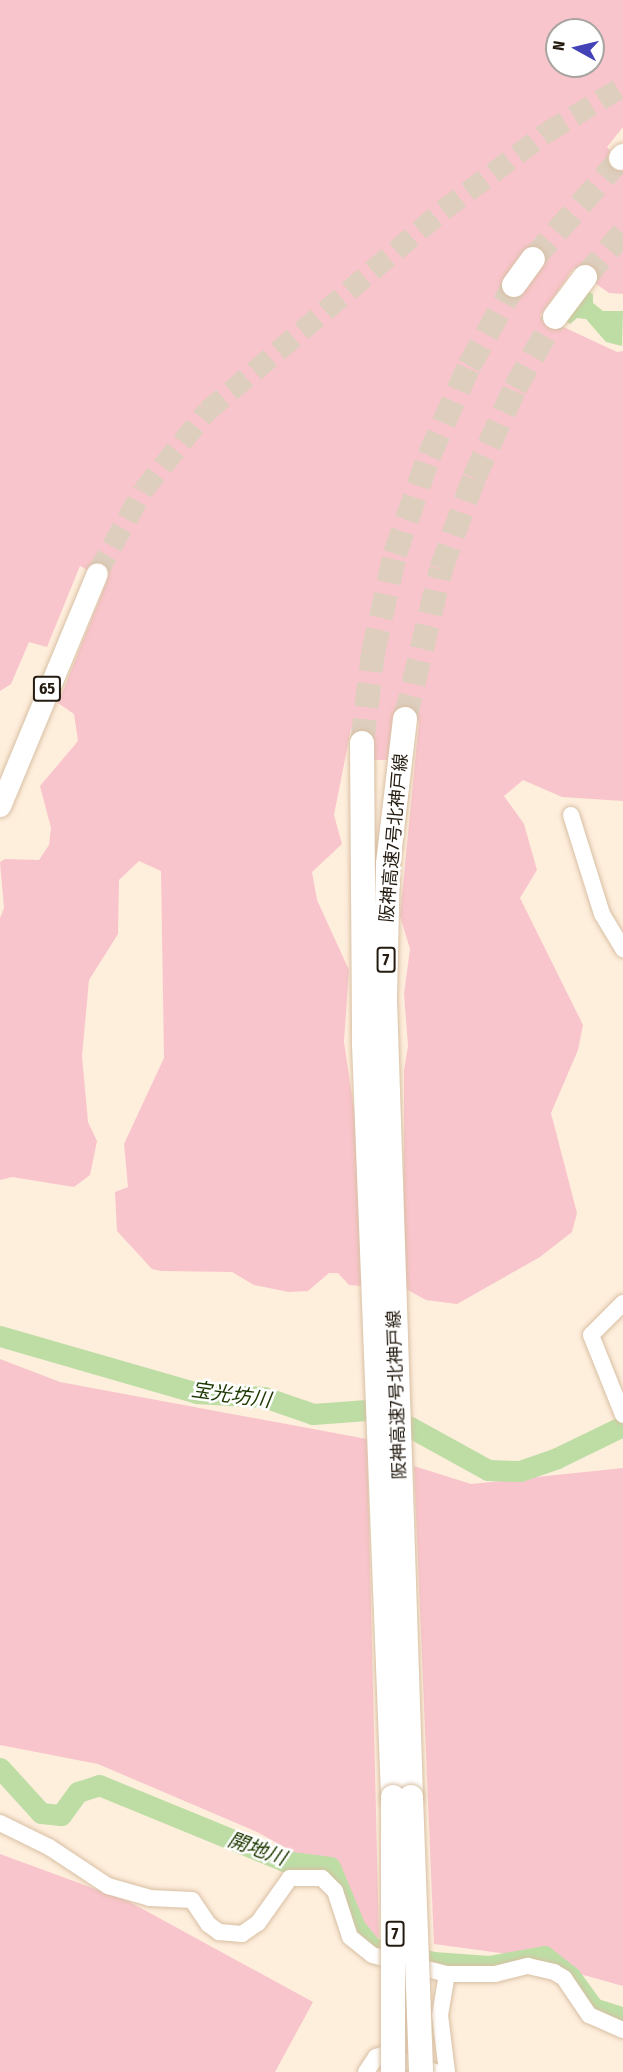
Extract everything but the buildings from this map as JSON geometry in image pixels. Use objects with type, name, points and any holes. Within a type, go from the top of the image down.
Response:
[{"type":"highway","points":[[514,285],[533,259]]},
{"type":"highway","points":[[555,317],[585,277]]},
{"type":"highway","name":"阪神高速7号北神戸線","points":[[405,719],[387,899],[381,1203],[402,1797],[422,2072]]},
{"type":"highway","name":"阪神高速7号北神戸線","points":[[362,743],[364,1044],[381,1203]]},
{"type":"highway","name":"阪神高速7号北神戸線","points":[[393,2072],[402,1797]]},
{"type":"main road","name":"65","points":[[0,806],[97,573]]},
{"type":"street","points":[[571,815],[602,914],[623,949]]},
{"type":"street","points":[[623,1303],[591,1335],[623,1415]]},
{"type":"street","points":[[0,1823],[49,1848],[108,1886],[150,1898],[192,1900],[208,1924],[219,1932],[242,1934],[271,1910],[291,1878],[322,1878],[335,1891],[350,1937],[372,1955],[447,1974],[495,1974],[528,1966],[554,1972],[564,1978],[589,2015],[623,2030]]},
{"type":"street","points":[[447,1974],[440,2015],[447,2072]]},
{"type":"street","points":[[366,2072],[376,2057],[386,2054],[435,2072]]},
{"type":"shaded area","points":[[0,0],[623,0],[623,127],[607,147],[623,165],[623,294],[609,293],[574,268],[540,316],[617,352],[623,351],[623,801],[562,797],[523,780],[504,796],[524,824],[537,870],[520,898],[583,1025],[578,1050],[551,1113],[577,1213],[572,1232],[540,1257],[457,1304],[426,1300],[404,1288],[404,1070],[408,1046],[404,994],[410,949],[400,916],[419,721],[396,717],[388,760],[370,760],[371,731],[351,729],[334,815],[342,844],[312,872],[317,900],[349,970],[344,1042],[355,1116],[362,1286],[349,1285],[338,1273],[329,1273],[308,1291],[289,1292],[254,1285],[232,1272],[152,1269],[117,1231],[115,1192],[128,1187],[124,1144],[164,1058],[161,871],[139,861],[119,880],[118,934],[89,980],[82,1056],[88,1122],[97,1141],[90,1175],[74,1187],[12,1177],[0,1180],[0,918],[4,908],[0,862],[5,859],[39,860],[49,845],[51,828],[40,786],[78,741],[74,714],[58,703],[107,581],[80,566],[47,647],[29,642],[11,684],[0,691]]},
{"type":"shaded area","points":[[588,291],[593,294],[593,303],[603,311],[623,311],[622,346],[606,342],[586,319],[577,318],[570,324],[566,321]]},
{"type":"shaded area","points":[[0,1359],[60,1382],[367,1439],[379,1938],[367,1936],[333,1874],[257,1832],[98,1764],[0,1745]]},
{"type":"shaded area","points":[[414,1466],[471,1484],[623,1468],[623,1986],[508,1954],[434,1944]]},
{"type":"shaded area","points":[[0,1854],[128,1901],[313,2002],[275,2072],[0,2072]]},
{"type":"waterway","name":"宝光坊川","points":[[0,1336],[197,1393],[264,1397],[313,1414],[367,1410],[410,1427],[488,1470],[520,1471],[557,1458],[623,1426]]},
{"type":"waterway","name":"開地川","points":[[0,1768],[41,1813],[61,1815],[78,1792],[99,1785],[284,1861],[330,1867],[355,1927],[372,1948],[433,1962],[489,1966],[544,1956],[570,1976],[593,2008],[623,2018]]},
{"type":"tunnel","points":[[97,573],[143,490],[207,411],[443,210],[547,132],[623,86]]},
{"type":"tunnel","points":[[533,259],[621,158]]},
{"type":"tunnel","points":[[585,277],[623,233]]},
{"type":"tunnel","points":[[362,743],[373,653],[395,554],[429,456],[469,366],[514,285]]},
{"type":"tunnel","points":[[405,719],[441,569],[474,478],[515,388],[555,317]]}]
